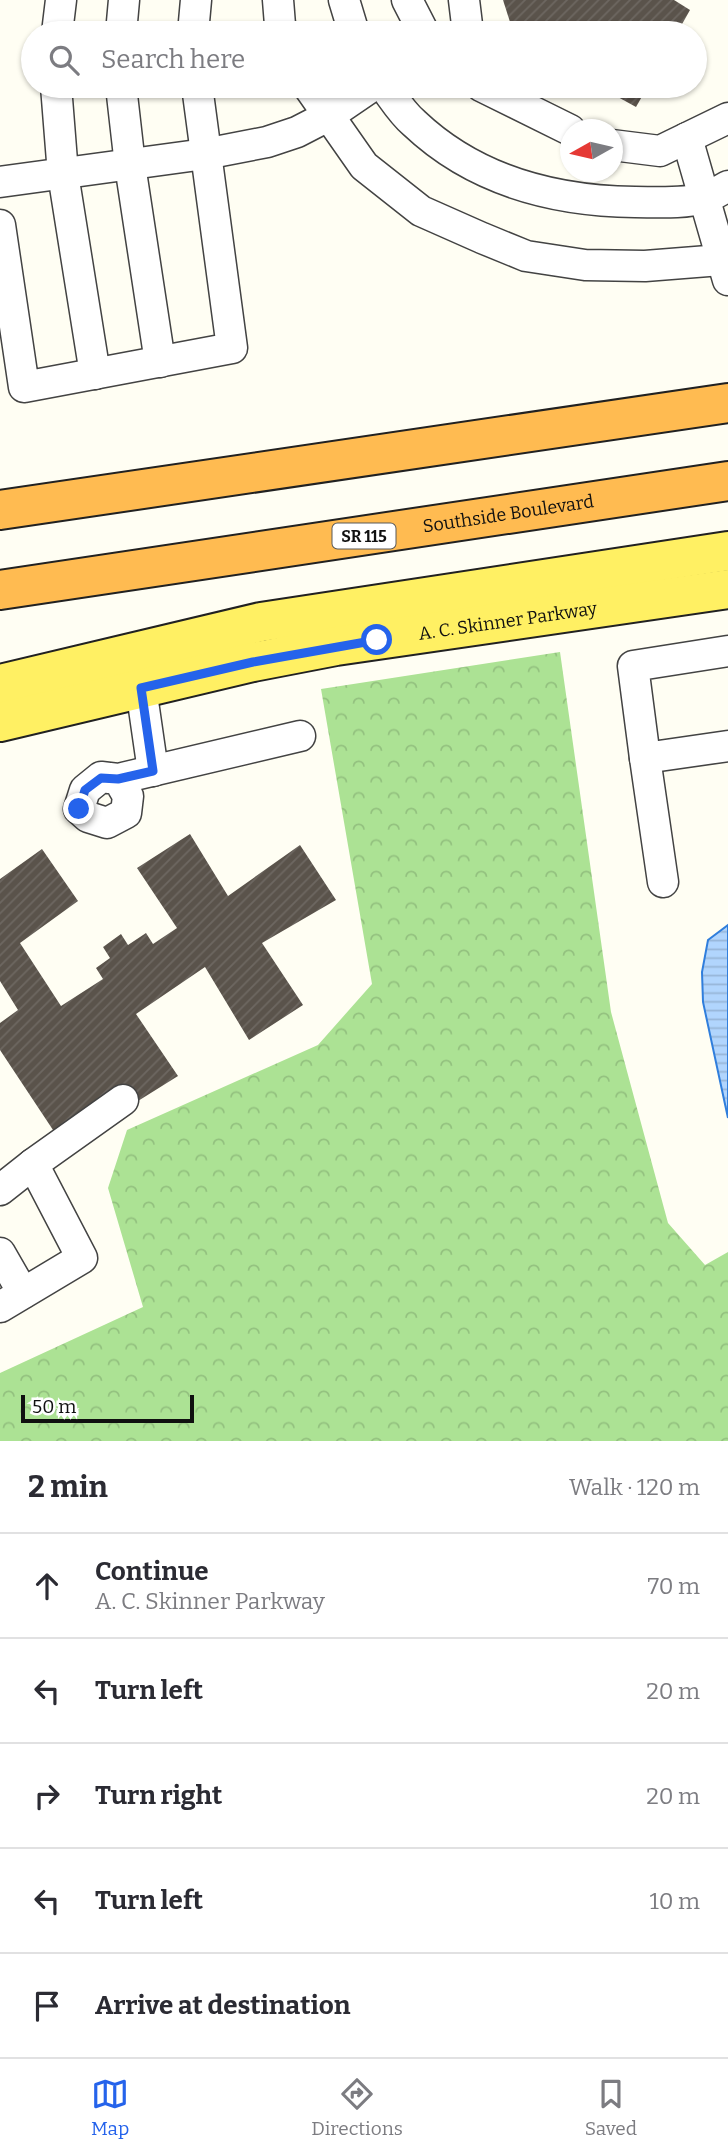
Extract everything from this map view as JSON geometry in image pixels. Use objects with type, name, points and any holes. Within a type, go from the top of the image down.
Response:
[{"type":"highway","points":[[0,509],[728,403]]},
{"type":"highway","name":"Southside Boulevard","points":[[0,590],[728,481]]},
{"type":"main road","name":"A. C. Skinner Parkway","points":[[0,722],[139,670],[303,615],[728,551]]},
{"type":"main road","name":"A. C. Skinner Parkway","points":[[0,684],[253,662],[336,646],[728,589]]},
{"type":"lane","points":[[58,21],[61,0]]},
{"type":"lane","points":[[122,21],[124,0]]},
{"type":"lane","points":[[194,21],[196,0]]},
{"type":"lane","points":[[278,0],[280,21]]},
{"type":"lane","points":[[344,0],[350,21]]},
{"type":"lane","points":[[407,0],[418,21]]},
{"type":"lane","points":[[464,0],[467,21]]},
{"type":"lane","points":[[57,98],[63,174],[95,374]]},
{"type":"lane","points":[[122,98],[160,362]]},
{"type":"lane","points":[[0,225],[24,387],[232,348],[198,98]]},
{"type":"lane","points":[[316,98],[364,166],[421,211],[526,256],[585,265],[726,265],[716,192],[687,138]]},
{"type":"lane","points":[[0,183],[205,154],[267,142],[296,132],[328,116],[354,98]]},
{"type":"lane","points":[[393,98],[413,123],[454,155],[499,179],[539,191],[576,199],[658,202],[716,192]]},
{"type":"lane","points":[[505,98],[560,125]]},
{"type":"lane","points":[[623,146],[660,151],[728,118]]},
{"type":"lane","points":[[663,882],[633,666],[728,651]]},
{"type":"lane","points":[[139,670],[153,771]]},
{"type":"lane","points":[[118,779],[300,736]]},
{"type":"lane","points":[[645,758],[728,746]]},
{"type":"lane","points":[[0,1190],[123,1100]]},
{"type":"lane","points":[[0,1253],[12,1300],[82,1258],[33,1164]]},
{"type":"green space","points":[[560,652],[611,1012],[668,1223],[705,1265],[728,1252],[728,1441],[0,1441],[0,1373],[143,1307],[108,1188],[127,1130],[318,1045],[372,984],[321,689]]},
{"type":"water","points":[[728,925],[728,1118],[703,1002],[702,972],[708,940]]},
{"type":"building","points":[[503,0],[674,0],[690,10],[684,21],[510,21]]},
{"type":"building","points":[[620,98],[641,98],[636,107]]},
{"type":"building","points":[[190,834],[228,896],[300,845],[336,900],[262,943],[303,1005],[249,1040],[205,967],[136,1014],[178,1076],[138,1101],[128,1085],[55,1133],[0,1050],[0,1023],[18,1010],[0,981],[0,879],[42,849],[78,901],[20,943],[61,1006],[103,979],[96,968],[110,958],[103,947],[121,934],[128,945],[146,933],[153,944],[177,928],[137,868]]},
{"type":"route","points":[[79,809],[85,790],[101,778],[118,779],[153,771],[141,688],[253,662],[377,640]]}]
